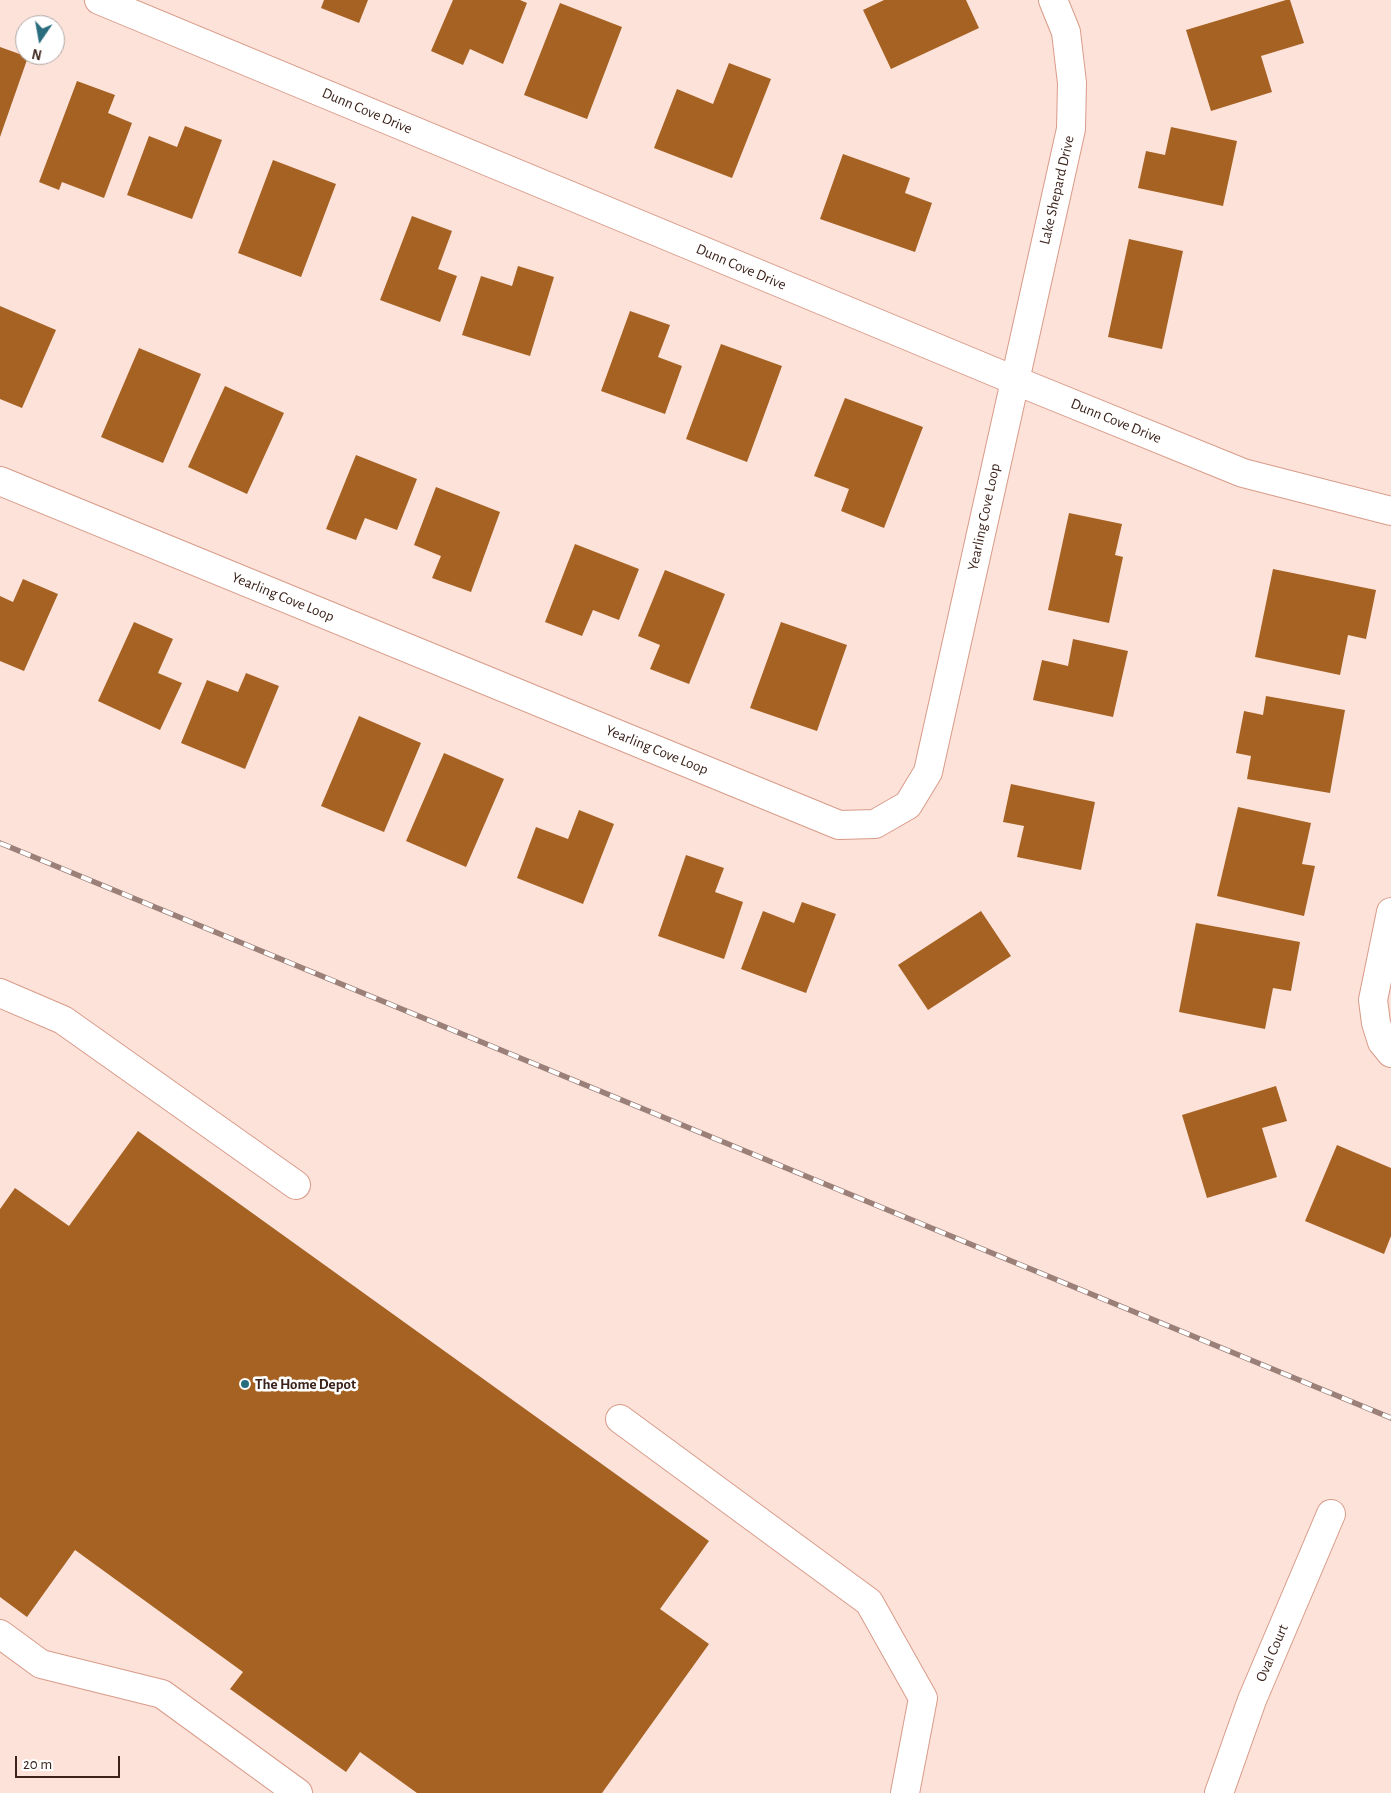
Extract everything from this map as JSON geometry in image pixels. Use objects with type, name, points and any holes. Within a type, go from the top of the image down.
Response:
[{"type":"street","name":"Dunn Cove Drive","points":[[99,0],[1014,380],[1243,473],[1391,511]]},
{"type":"street","name":"Lake Shepard Drive","points":[[1014,380],[1071,129],[1072,83],[1066,32],[1053,0]]},
{"type":"street","name":"Yearling Cove Loop","points":[[0,481],[838,825],[875,824],[908,805],[928,772],[1014,380]]},
{"type":"street","points":[[1391,912],[1373,1000],[1376,1023],[1382,1042],[1391,1053]]},
{"type":"street","points":[[0,993],[63,1020],[296,1185]]},
{"type":"street","points":[[620,1419],[869,1602],[923,1698],[905,1793]]},
{"type":"street","name":"Oval Court","points":[[1218,1793],[1252,1700],[1331,1514]]},
{"type":"street","points":[[0,1634],[41,1664],[162,1694],[298,1793]]},
{"type":"building","points":[[324,0],[368,0],[359,23],[321,8]]},
{"type":"building","points":[[453,0],[520,0],[527,3],[503,64],[470,49],[463,65],[431,51]]},
{"type":"building","points":[[884,0],[966,0],[979,28],[891,69],[863,10]]},
{"type":"building","points":[[1290,0],[1304,43],[1261,56],[1272,92],[1211,111],[1186,30]]},
{"type":"building","points":[[560,3],[622,27],[587,119],[524,95]]},
{"type":"building","points":[[0,47],[15,52],[15,65],[25,65],[0,137]]},
{"type":"building","points":[[729,63],[771,79],[732,178],[654,148],[677,89],[713,104]]},
{"type":"building","points":[[77,81],[115,95],[108,113],[132,123],[104,198],[62,182],[59,190],[39,182]]},
{"type":"building","points":[[185,126],[222,140],[192,219],[127,195],[149,136],[177,147]]},
{"type":"building","points":[[1171,127],[1237,141],[1223,206],[1138,188],[1146,151],[1165,155]]},
{"type":"building","points":[[843,154],[910,178],[905,193],[932,203],[915,252],[820,219]]},
{"type":"building","points":[[273,160],[336,184],[301,277],[238,253]]},
{"type":"building","points":[[412,216],[452,231],[438,269],[457,276],[440,322],[380,300]]},
{"type":"building","points":[[1129,239],[1183,251],[1162,349],[1108,337]]},
{"type":"building","points":[[518,266],[554,277],[530,356],[462,335],[481,276],[512,286]]},
{"type":"building","points":[[0,306],[56,330],[22,408],[0,399]]},
{"type":"building","points":[[630,311],[670,325],[658,357],[682,366],[665,414],[601,391]]},
{"type":"building","points":[[721,344],[782,366],[747,462],[686,439]]},
{"type":"building","points":[[139,348],[201,374],[163,463],[101,437]]},
{"type":"building","points":[[225,386],[284,413],[247,494],[188,467]]},
{"type":"building","points":[[845,398],[923,427],[884,528],[841,511],[849,489],[814,476]]},
{"type":"building","points":[[356,455],[417,479],[397,530],[365,518],[356,540],[326,529]]},
{"type":"building","points":[[436,487],[500,512],[471,592],[432,578],[441,556],[414,545]]},
{"type":"building","points":[[1069,513],[1122,524],[1115,555],[1123,557],[1109,623],[1048,610]]},
{"type":"building","points":[[575,544],[639,569],[619,620],[593,610],[582,636],[545,622]]},
{"type":"building","points":[[1273,569],[1376,590],[1366,639],[1348,635],[1340,675],[1255,657]]},
{"type":"building","points":[[665,570],[725,594],[689,684],[650,669],[660,645],[638,636]]},
{"type":"building","points":[[23,579],[58,594],[24,671],[0,661],[0,596],[13,602]]},
{"type":"building","points":[[134,622],[173,639],[158,673],[182,683],[160,730],[98,701]]},
{"type":"building","points":[[781,622],[847,645],[817,731],[750,708]]},
{"type":"building","points":[[1073,639],[1128,651],[1113,717],[1033,700],[1042,660],[1068,666]]},
{"type":"building","points":[[246,673],[279,686],[245,769],[181,743],[207,680],[238,692]]},
{"type":"building","points":[[1266,696],[1345,710],[1330,793],[1247,779],[1251,756],[1236,753],[1244,711],[1263,715]]},
{"type":"building","points":[[359,716],[421,743],[384,832],[321,806]]},
{"type":"building","points":[[444,753],[504,779],[466,867],[406,841]]},
{"type":"building","points":[[1011,784],[1095,802],[1081,870],[1017,857],[1024,826],[1003,822]]},
{"type":"building","points":[[1238,807],[1311,823],[1302,864],[1315,866],[1304,916],[1217,896]]},
{"type":"building","points":[[579,810],[614,824],[583,904],[517,878],[536,827],[568,839]]},
{"type":"building","points":[[686,855],[724,868],[715,892],[743,902],[724,959],[658,936]]},
{"type":"building","points":[[802,902],[836,914],[806,993],[741,969],[763,911],[794,923]]},
{"type":"building","points":[[981,911],[1011,956],[928,1010],[898,965]]},
{"type":"building","points":[[1196,923],[1300,942],[1291,991],[1273,988],[1265,1029],[1179,1012]]},
{"type":"building","points":[[1276,1086],[1287,1121],[1262,1128],[1277,1177],[1207,1198],[1182,1115]]},
{"type":"building","name":"The Home Depot","points":[[138,1131],[709,1541],[660,1609],[709,1644],[602,1793],[417,1793],[360,1752],[346,1772],[230,1689],[243,1672],[75,1550],[27,1617],[0,1597],[0,1209],[15,1188],[69,1226]]},
{"type":"building","points":[[1337,1145],[1391,1168],[1391,1236],[1384,1254],[1305,1221]]},
{"type":"railway","points":[[0,843],[1391,1418]]},
{"type":"place","name":"The Home Depot","points":[[245,1384]]}]
